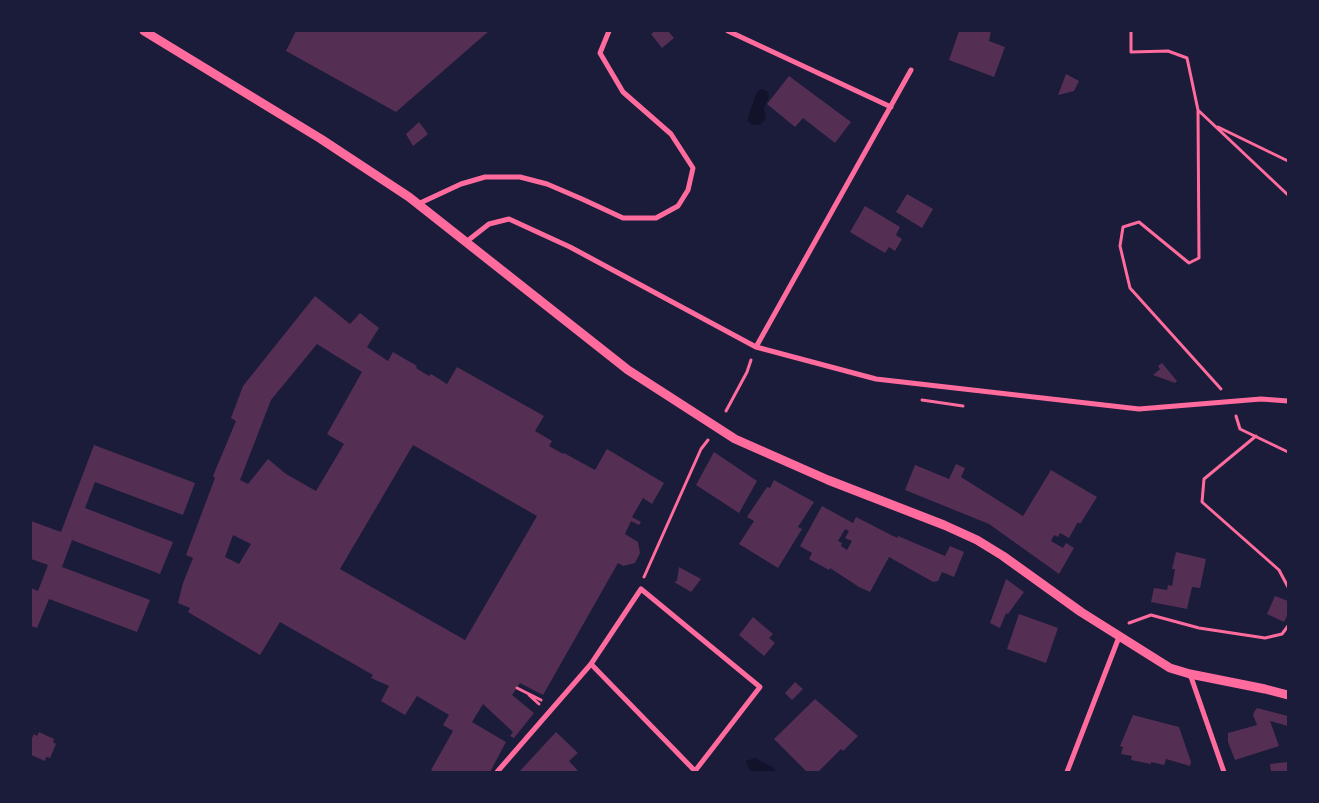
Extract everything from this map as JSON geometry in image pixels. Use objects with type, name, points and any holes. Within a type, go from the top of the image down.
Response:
[{"type":"street","points":[[144,31],[333,147],[418,204],[628,370],[735,439],[828,480],[978,540],[1081,612],[1170,668],[1288,695]]},
{"type":"street","points":[[418,204],[461,184],[485,177],[520,177],[565,192],[623,218],[656,218],[678,206],[688,190],[693,168],[671,134],[623,92],[600,53],[609,31]]},
{"type":"street","points":[[728,31],[891,107]]},
{"type":"street","points":[[756,347],[911,70]]},
{"type":"street","points":[[466,242],[489,224],[509,219],[570,247],[756,347],[876,379],[1139,409],[1261,399],[1288,401]]},
{"type":"street","points":[[497,772],[591,664],[641,589],[760,687],[695,771],[591,664]]},
{"type":"street","points":[[1067,772],[1119,637]]},
{"type":"street","points":[[1190,674],[1224,772]]},
{"type":"path","points":[[1131,31],[1131,52],[1168,51],[1187,58],[1198,110],[1199,258],[1189,263],[1140,222],[1124,227],[1120,246],[1130,288],[1232,401]]},
{"type":"path","points":[[1198,110],[1288,195]]},
{"type":"path","points":[[1214,126],[1288,161]]},
{"type":"path","points":[[726,411],[747,372]]},
{"type":"path","points":[[920,400],[967,406]]},
{"type":"path","points":[[1235,412],[1240,429],[1288,452]]},
{"type":"path","points":[[1230,413],[1243,412]]},
{"type":"path","points":[[1256,436],[1204,479],[1202,502],[1279,570],[1288,587]]},
{"type":"path","points":[[646,570],[701,449],[713,437]]},
{"type":"path","points":[[1119,637],[1129,623],[1151,615],[1199,628],[1265,638],[1282,634],[1288,626]]},
{"type":"shaded area","points":[[762,89],[768,92],[769,97],[764,108],[766,118],[760,125],[752,125],[748,121],[748,117],[757,92]]},
{"type":"shaded area","points":[[755,758],[774,768],[776,772],[754,772],[749,770],[746,761]]},
{"type":"building","points":[[296,31],[489,31],[396,112],[286,51]]},
{"type":"building","points":[[655,31],[668,31],[674,38],[662,48],[651,34]]},
{"type":"building","points":[[959,31],[991,31],[989,41],[1005,47],[994,77],[949,60]]},
{"type":"building","points":[[1066,74],[1079,81],[1074,91],[1058,95]]},
{"type":"building","points":[[789,76],[851,122],[835,143],[803,118],[795,127],[767,104]]},
{"type":"building","points":[[419,122],[428,134],[413,146],[406,134]]},
{"type":"building","points":[[907,194],[933,209],[922,228],[896,212]]},
{"type":"building","points":[[865,206],[900,227],[896,235],[902,239],[895,251],[889,247],[885,253],[850,232]]},
{"type":"building","points":[[315,296],[350,324],[360,313],[379,328],[367,347],[388,361],[393,352],[417,366],[416,368],[429,376],[431,374],[447,384],[457,367],[544,416],[535,431],[552,441],[549,446],[563,454],[595,470],[607,449],[664,483],[652,504],[643,498],[632,517],[641,522],[639,525],[631,521],[625,534],[638,542],[640,553],[635,563],[623,566],[618,563],[543,695],[520,683],[512,695],[534,713],[514,738],[510,736],[513,732],[483,704],[472,722],[506,742],[490,772],[434,772],[431,770],[453,731],[443,725],[449,715],[417,696],[405,715],[381,701],[389,686],[371,678],[373,675],[280,622],[260,655],[188,612],[190,608],[178,603],[183,583],[193,558],[186,555],[215,478],[213,476],[236,421],[231,418],[243,386]],"holes":[[[317,344],[362,372],[327,434],[344,444],[316,491],[286,474],[268,459],[248,484],[240,480],[271,400]],[[413,445],[537,516],[465,640],[340,569]],[[233,535],[251,544],[239,564],[225,557]]]},
{"type":"building","points":[[1162,363],[1177,381],[1175,383],[1153,375],[1160,369],[1158,366]]},
{"type":"building","points":[[94,445],[195,483],[183,515],[95,482],[85,508],[173,542],[160,574],[72,540],[62,567],[150,600],[137,632],[49,599],[37,628],[31,626],[31,588],[38,591],[48,565],[31,559],[31,521],[61,532]]},
{"type":"building","points":[[714,452],[757,481],[739,513],[696,485]]},
{"type":"building","points":[[956,464],[965,468],[961,477],[1023,516],[1051,470],[1097,497],[1080,524],[1078,522],[1069,538],[1060,533],[1058,537],[1054,535],[1051,541],[1063,548],[1066,543],[1074,548],[1059,574],[989,524],[905,490],[915,465],[949,479]]},
{"type":"building","points":[[774,480],[814,502],[798,527],[802,529],[778,568],[739,544],[754,521],[747,517],[767,487],[770,488]]},
{"type":"building","points":[[822,506],[853,523],[856,517],[897,538],[898,536],[945,556],[950,546],[964,552],[954,577],[942,572],[938,581],[933,582],[889,557],[870,592],[830,568],[829,570],[809,559],[812,553],[800,546]],"holes":[[[845,529],[849,531],[845,538],[852,541],[847,550],[838,541]]]},
{"type":"building","points":[[1176,552],[1206,559],[1200,588],[1192,587],[1187,609],[1151,602],[1154,588],[1167,590],[1168,585],[1172,586],[1175,569],[1172,569]]},
{"type":"building","points":[[679,567],[701,579],[691,592],[674,582],[677,581]]},
{"type":"building","points":[[1006,579],[1024,592],[1008,614],[1006,613],[1000,628],[990,623]]},
{"type":"building","points":[[1275,596],[1288,601],[1288,614],[1284,622],[1267,614]]},
{"type":"building","points":[[1019,614],[1058,628],[1046,663],[1007,649]]},
{"type":"building","points":[[753,617],[773,634],[769,638],[775,643],[764,656],[739,635]]},
{"type":"building","points":[[795,682],[803,689],[792,700],[785,693]]},
{"type":"building","points":[[815,699],[858,736],[843,751],[841,749],[818,772],[807,772],[774,739]]},
{"type":"building","points":[[1257,708],[1288,716],[1288,726],[1270,721],[1279,746],[1235,760],[1228,742],[1228,733],[1257,725],[1253,715]]},
{"type":"building","points":[[1133,715],[1179,727],[1191,762],[1190,766],[1166,759],[1164,765],[1151,762],[1151,764],[1131,760],[1132,756],[1121,754],[1123,747],[1120,746]]},
{"type":"building","points":[[39,732],[54,739],[53,742],[56,744],[50,758],[46,757],[45,761],[31,755],[31,740],[34,734],[37,736]]},
{"type":"building","points":[[556,732],[578,753],[569,761],[579,772],[519,772]]},
{"type":"building","points":[[1288,762],[1288,772],[1271,772],[1270,764]]}]
